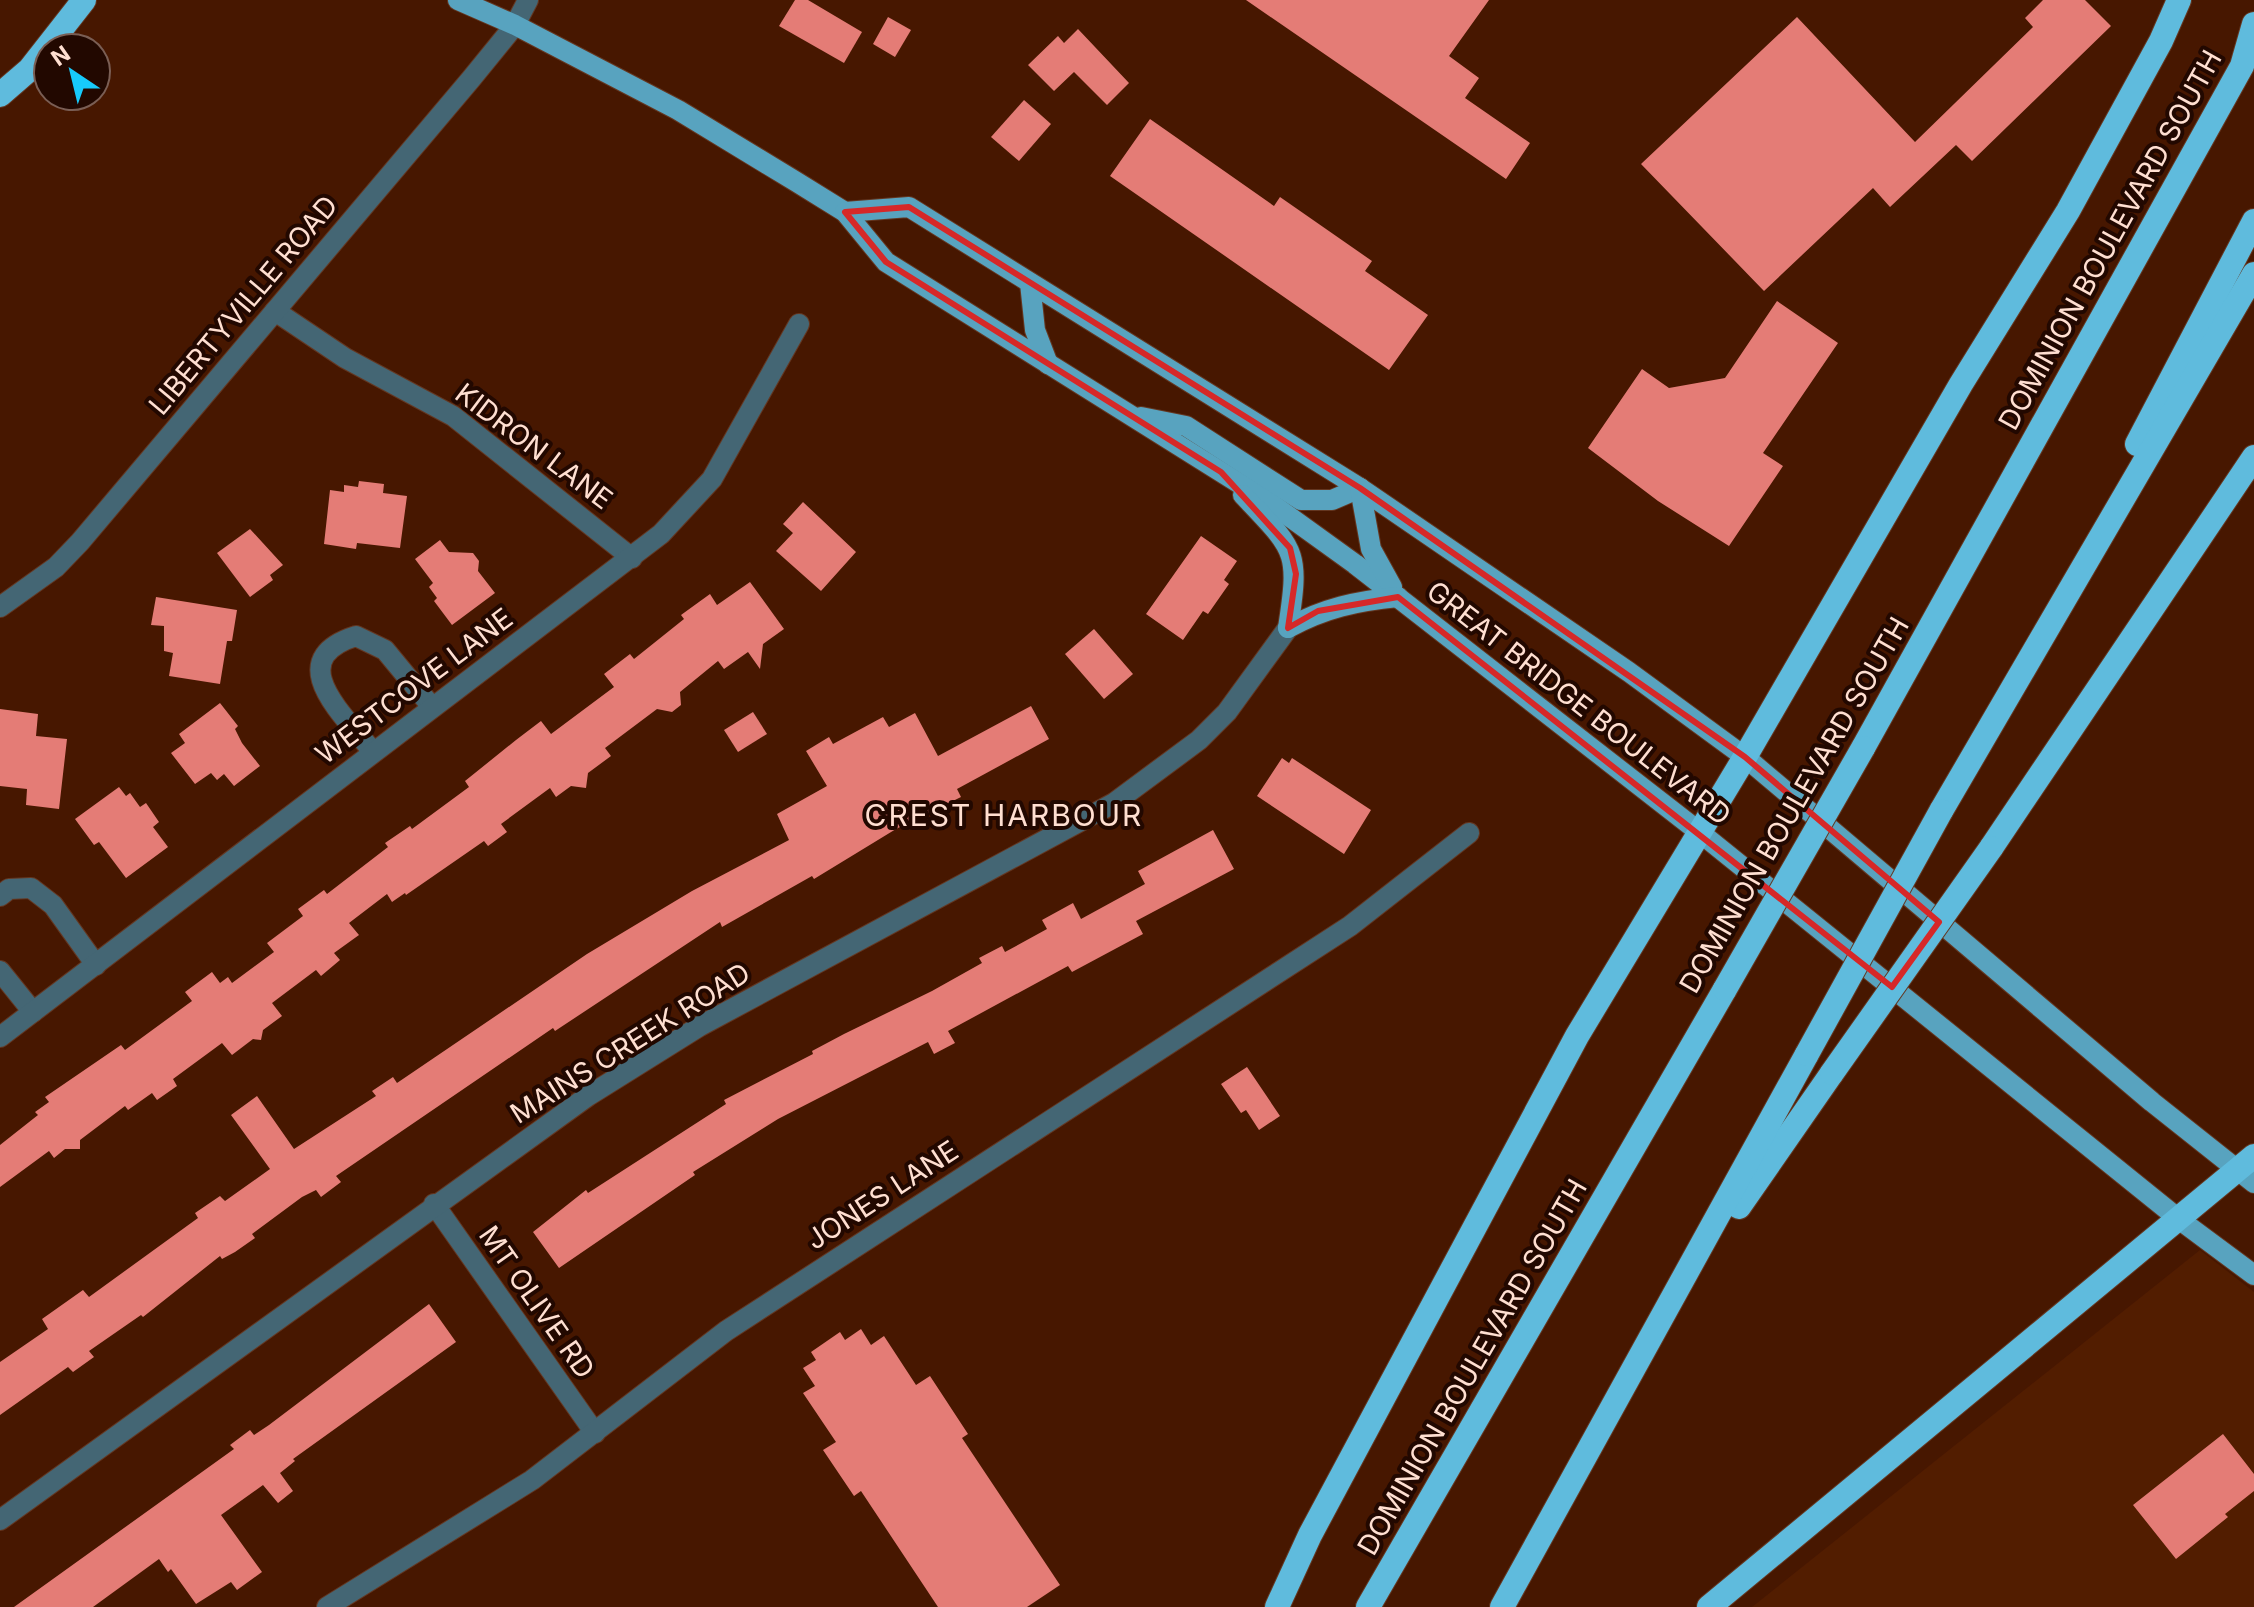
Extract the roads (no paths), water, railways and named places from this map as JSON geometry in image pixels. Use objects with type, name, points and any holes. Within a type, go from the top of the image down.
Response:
[{"type":"highway","points":[[0,95],[30,69],[84,0]]},
{"type":"highway","points":[[1277,1607],[1310,1535],[1577,1036],[1745,757],[1961,384],[2068,211],[2161,41],[2179,0]]},
{"type":"highway","name":"DOMINION BOULEVARD SOUTH","points":[[1368,1607],[1863,748],[2242,66],[2254,24]]},
{"type":"highway","points":[[1989,726],[2254,221]]},
{"type":"highway","points":[[1502,1607],[1670,1308],[1941,811],[2254,274]]},
{"type":"highway","points":[[1670,1308],[1991,848],[2254,457]]},
{"type":"highway","points":[[1709,1607],[2180,1220],[2249,1170]]},
{"type":"main road","name":"GREAT BRIDGE BOULEVARD","points":[[458,0],[515,25],[678,110],[845,212],[886,262],[1221,472],[1343,555],[1698,831],[2180,1220],[2254,1275]]},
{"type":"main road","name":"GREAT BRIDGE BOULEVARD","points":[[845,212],[909,207],[1360,488],[1629,672],[1745,757],[2127,1082],[2249,1170]]},
{"type":"main road","points":[[1030,283],[1035,330],[1048,364]]},
{"type":"main road","points":[[1130,415],[1186,426],[1301,500],[1332,500],[1360,488],[1371,549],[1398,597],[1354,602],[1318,611],[1288,628]]},
{"type":"main road","points":[[1221,472],[1290,548],[1296,574],[1288,628]]},
{"type":"street","name":"LIBERTYVILLE ROAD","points":[[0,607],[56,567],[80,542],[515,25],[528,0]]},
{"type":"street","name":"KIDRON LANE","points":[[275,311],[345,358],[453,416],[632,558]]},
{"type":"street","name":"WESTCOVE LANE","points":[[0,1037],[632,558],[682,515],[712,479],[799,324]]},
{"type":"street","name":"MAINS CREEK ROAD","points":[[0,1520],[434,1204],[588,1096],[700,1026],[1114,803],[1199,740],[1227,712],[1288,628]]},
{"type":"street","points":[[373,752],[322,687],[318,671],[322,656],[337,642],[356,636],[385,650],[432,707]]},
{"type":"street","name":"JONES LANE","points":[[327,1607],[532,1480],[726,1331],[1350,926],[1469,833]]},
{"type":"street","points":[[0,896],[9,889],[31,888],[53,905],[96,965]]},
{"type":"street","points":[[0,971],[33,1012]]},
{"type":"street","name":"MT OLIVE RD","points":[[434,1204],[595,1433]]},
{"type":"district","name":"CREST HARBOUR","points":[[1004,816]]}]
